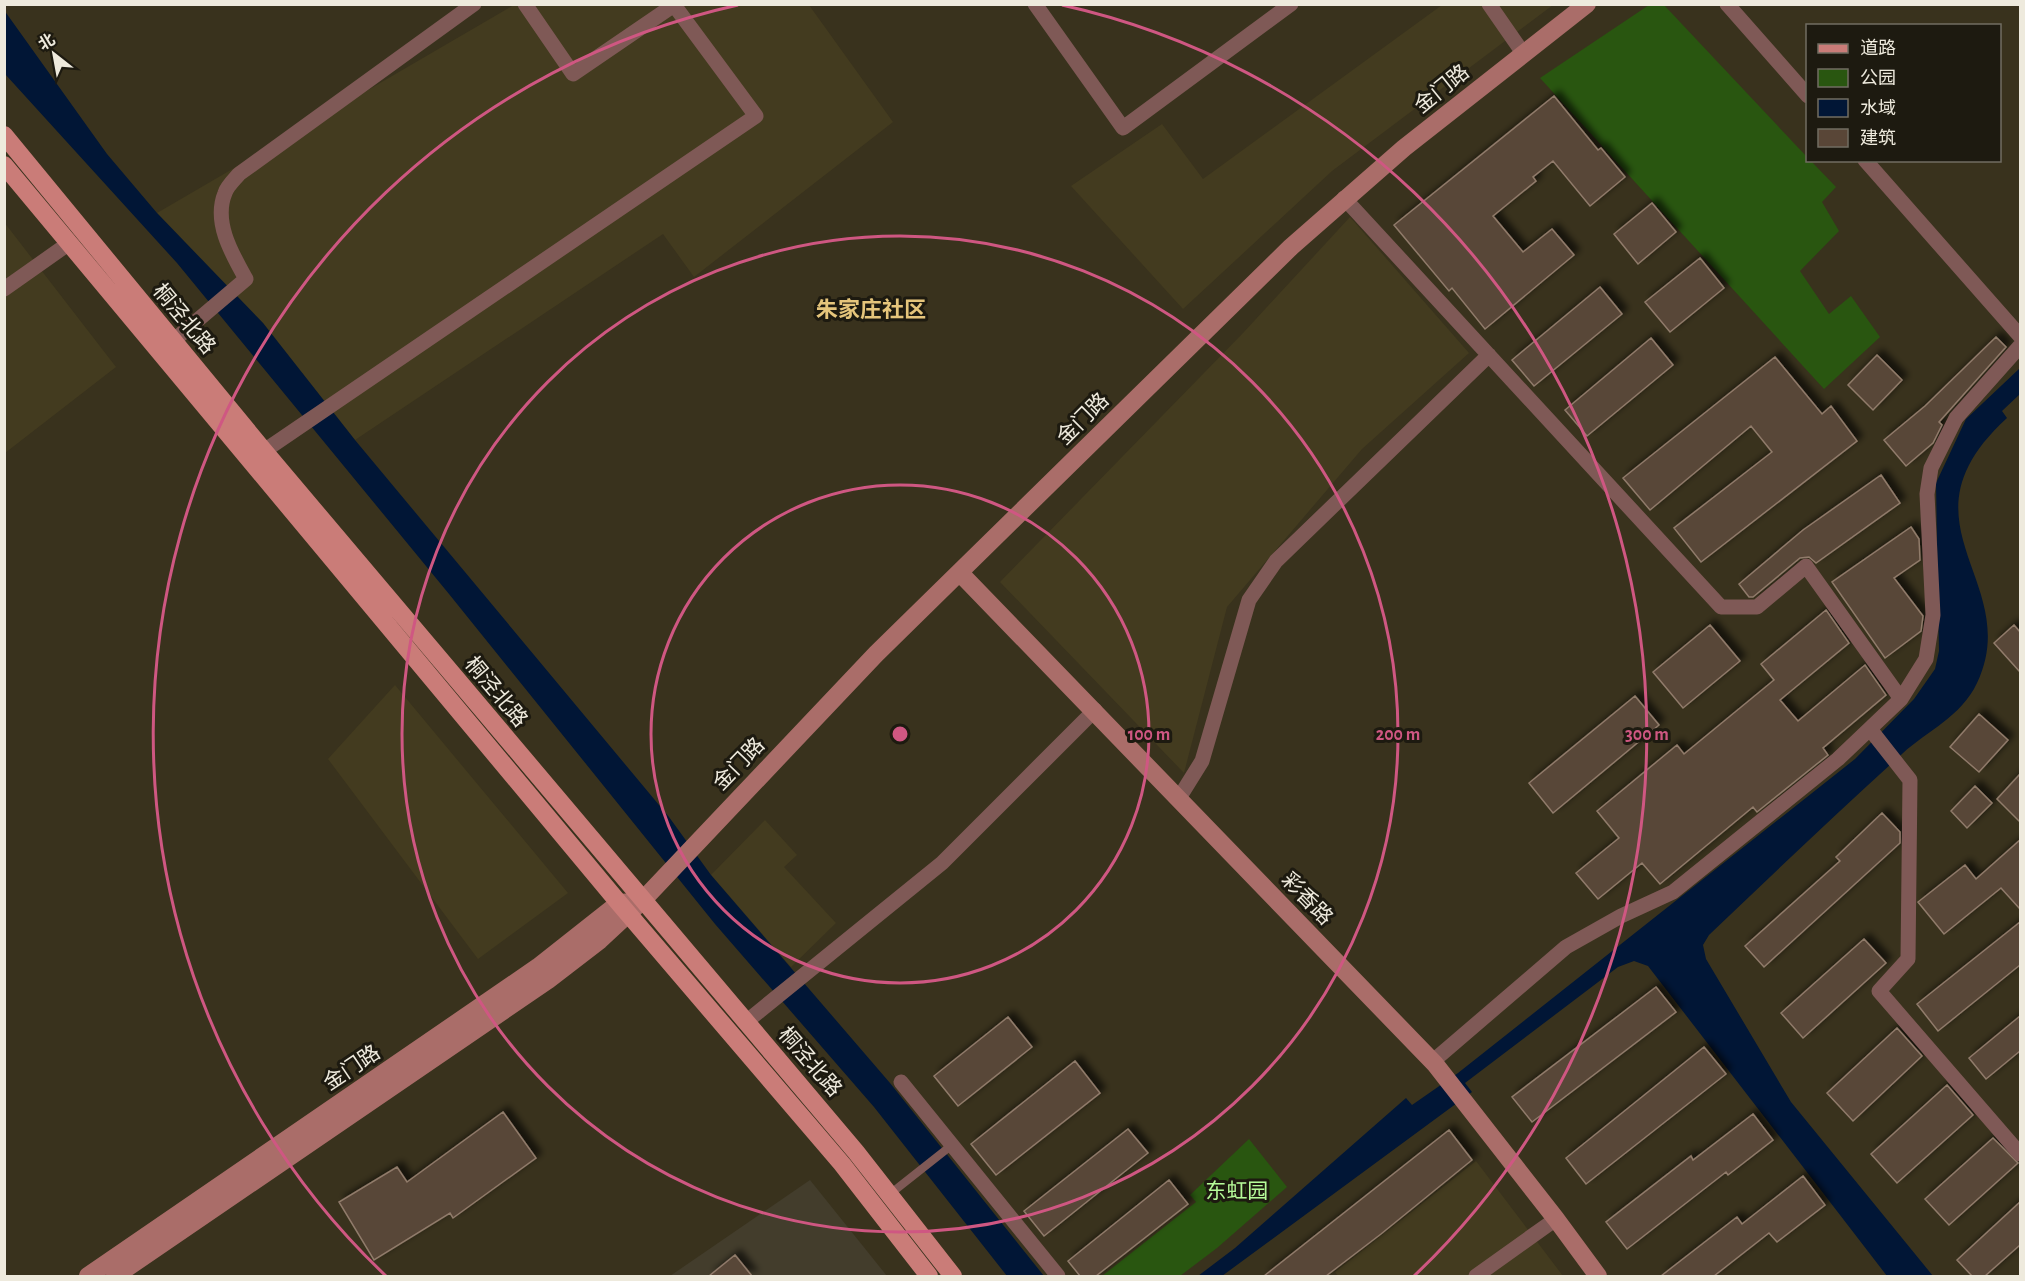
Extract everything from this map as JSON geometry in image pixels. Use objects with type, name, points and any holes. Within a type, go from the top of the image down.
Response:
[{"type":"main road","name":"金门路","points":[[642,901],[700,837],[868,662],[1231,304],[1344,198],[1587,4]]},
{"type":"main road","name":"桐泾北路","points":[[4,135],[264,451],[890,1194],[953,1276]]},
{"type":"main road","name":"桐泾北路","points":[[4,165],[624,909],[842,1164],[929,1276]]},
{"type":"main road","name":"彩香路","points":[[960,573],[1434,1063],[1557,1219],[1598,1276]]},
{"type":"main road","points":[[624,909],[642,901]]},
{"type":"main road","name":"金门路","points":[[88,1276],[624,909]]},
{"type":"main road","name":"金门路","points":[[115,1276],[548,980],[624,909]]},
{"type":"street","points":[[159,352],[246,279],[228,247],[222,220],[225,193],[239,174],[474,4]]},
{"type":"street","points":[[264,451],[756,116],[674,5],[573,74],[525,4]]},
{"type":"street","points":[[1035,4],[1123,128],[1292,4]]},
{"type":"street","points":[[1489,4],[1523,53]]},
{"type":"street","points":[[1726,4],[1806,94]]},
{"type":"street","points":[[1867,162],[2020,336]]},
{"type":"street","points":[[1344,198],[1721,607],[1758,607],[1806,566],[1901,699]]},
{"type":"street","points":[[4,289],[68,244]]},
{"type":"street","points":[[1434,1063],[1566,947],[1621,916],[1673,892],[1872,732],[1901,699],[1926,658],[1933,615],[1927,494],[1931,468],[1956,418],[2020,346]]},
{"type":"street","points":[[1179,798],[1202,761],[1249,600],[1262,580],[1276,561],[1489,355]]},
{"type":"street","points":[[746,1022],[942,862],[1095,710]]},
{"type":"street","points":[[1872,732],[1910,780],[1908,959],[1879,991],[2020,1154]]},
{"type":"street","points":[[901,1082],[949,1148],[1058,1276]]},
{"type":"street","points":[[1476,1276],[1557,1219]]},
{"type":"lane","points":[[890,1194],[949,1148]]},
{"type":"shaded area","points":[[514,5],[809,5],[893,122],[694,277],[663,234],[355,440],[263,323],[157,213]]},
{"type":"shaded area","points":[[1442,5],[1553,5],[1332,171],[1183,309],[1071,186],[1162,124],[1203,179]]},
{"type":"shaded area","points":[[1350,217],[1469,353],[1362,449],[1227,607],[1184,773],[1000,582],[1244,332]]},
{"type":"shaded area","points":[[4,222],[116,367],[5,453],[4,453]]},
{"type":"shaded area","points":[[395,685],[568,893],[478,959],[328,759]]},
{"type":"shaded area","points":[[765,820],[797,855],[784,867],[836,923],[791,967],[711,875]]},
{"type":"shaded area","points":[[1476,1161],[1563,1276],[1338,1276],[1335,1272]]},
{"type":"shaded area","points":[[810,1180],[887,1276],[670,1276]]},
{"type":"green space","points":[[1649,5],[1664,5],[1806,156],[1806,162],[1812,162],[1836,187],[1822,202],[1839,231],[1800,271],[1829,314],[1851,296],[1880,337],[1824,389],[1540,78]]},
{"type":"green space","name":"东虹园","points":[[1249,1139],[1287,1187],[1217,1248],[1180,1276],[1102,1276],[1196,1202],[1190,1195]]},
{"type":"water","points":[[4,10],[107,154],[157,213],[263,323],[355,440],[669,817],[711,875],[890,1083],[1044,1276],[1007,1276],[874,1107],[715,924],[449,594],[177,263],[5,74]]},
{"type":"water","points":[[2020,368],[2020,394],[2002,411],[2007,418],[1974,456],[1960,490],[1959,522],[1966,552],[1986,613],[1987,647],[1977,683],[1970,695],[1953,714],[1912,745],[1853,799],[1709,935],[1703,945],[1706,959],[1791,1102],[1933,1276],[1887,1276],[1648,966],[1634,961],[1618,967],[1465,1083],[1472,1092],[1222,1276],[1198,1276],[1235,1248],[1406,1098],[1412,1105],[1458,1073],[1855,759],[1914,699],[1935,669],[1939,651],[1936,483],[1966,419]]},
{"type":"building","points":[[1554,96],[1598,150],[1601,148],[1625,177],[1590,206],[1553,161],[1533,177],[1536,181],[1493,216],[1523,252],[1552,229],[1574,255],[1485,329],[1452,288],[1449,291],[1394,225]]},
{"type":"building","points":[[1652,203],[1676,232],[1638,264],[1614,234]]},
{"type":"building","points":[[1700,258],[1724,288],[1670,332],[1645,302]]},
{"type":"building","points":[[1600,287],[1622,314],[1534,386],[1512,360]]},
{"type":"building","points":[[1996,337],[2006,347],[1939,422],[1942,425],[1933,443],[1906,466],[1884,440],[1925,406]]},
{"type":"building","points":[[1651,338],[1673,365],[1587,436],[1565,410]]},
{"type":"building","points":[[1877,355],[1902,380],[1873,410],[1848,385]]},
{"type":"building","points":[[1775,357],[1822,414],[1831,406],[1857,441],[1701,562],[1674,528],[1772,452],[1751,426],[1650,510],[1623,478]]},
{"type":"building","points":[[1881,475],[1900,503],[1816,563],[1809,557],[1800,558],[1753,597],[1749,597],[1739,584],[1803,530]]},
{"type":"building","points":[[1911,527],[1919,539],[1920,560],[1894,578],[1923,616],[1921,631],[1885,658],[1832,582]]},
{"type":"building","points":[[1826,610],[1849,643],[1780,700],[1798,721],[1865,665],[1886,695],[1823,748],[1828,755],[1757,812],[1753,807],[1660,884],[1642,863],[1598,899],[1576,873],[1619,838],[1597,811],[1677,745],[1684,754],[1774,680],[1761,664]]},
{"type":"building","points":[[1710,625],[1740,661],[1683,708],[1653,672]]},
{"type":"building","points":[[2014,625],[2020,632],[2020,672],[1994,643]]},
{"type":"building","points":[[1635,696],[1659,725],[1553,813],[1529,783]]},
{"type":"building","points":[[1979,714],[2008,740],[1979,772],[1950,747]]},
{"type":"building","points":[[2020,774],[2020,822],[1997,799]]},
{"type":"building","points":[[1975,786],[1992,803],[1967,828],[1951,811]]},
{"type":"building","points":[[1882,813],[1900,832],[1900,843],[1764,967],[1745,946],[1840,861],[1836,857]]},
{"type":"building","points":[[2020,840],[2020,909],[2001,888],[1944,934],[1918,902],[1965,865],[1976,879]]},
{"type":"building","points":[[2020,922],[2020,965],[1938,1031],[1917,1004]]},
{"type":"building","points":[[1864,939],[1886,963],[1803,1038],[1781,1013]]},
{"type":"building","points":[[1656,987],[1676,1012],[1532,1122],[1512,1097]]},
{"type":"building","points":[[2020,1016],[2020,1051],[1986,1079],[1969,1058]]},
{"type":"building","points":[[1008,1017],[1032,1047],[958,1106],[934,1076]]},
{"type":"building","points":[[1897,1028],[1922,1056],[1853,1121],[1827,1093]]},
{"type":"building","points":[[1704,1047],[1726,1074],[1586,1184],[1566,1158]]},
{"type":"building","points":[[1075,1061],[1100,1093],[996,1175],[971,1144]]},
{"type":"building","points":[[1947,1085],[1973,1115],[1897,1183],[1871,1154]]},
{"type":"building","points":[[503,1112],[536,1158],[453,1218],[450,1213],[374,1260],[339,1202],[397,1167],[407,1182]]},
{"type":"building","points":[[1753,1114],[1773,1140],[1728,1175],[1726,1172],[1627,1249],[1606,1222],[1691,1156],[1693,1160]]},
{"type":"building","points":[[1128,1129],[1148,1153],[1044,1236],[1024,1211]]},
{"type":"building","points":[[1449,1130],[1472,1160],[1381,1234],[1326,1276],[1264,1276]]},
{"type":"building","points":[[1993,1138],[2018,1163],[1949,1225],[1925,1199]]},
{"type":"building","points":[[1803,1176],[1825,1205],[1777,1242],[1769,1233],[1714,1276],[1661,1276],[1737,1217],[1742,1224]]},
{"type":"building","points":[[1169,1180],[1188,1204],[1096,1276],[1080,1276],[1068,1261]]},
{"type":"building","points":[[2020,1202],[2020,1245],[1985,1276],[1972,1276],[1957,1260]]},
{"type":"building","points":[[735,1255],[752,1276],[709,1276]]},
{"type":"district","name":"朱家庄社区","points":[[871,310]]}]
